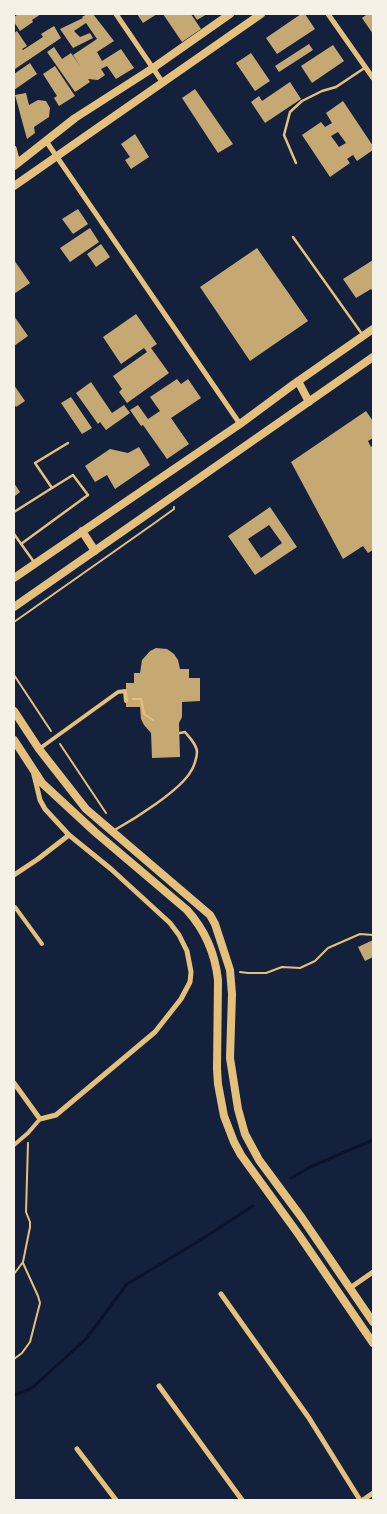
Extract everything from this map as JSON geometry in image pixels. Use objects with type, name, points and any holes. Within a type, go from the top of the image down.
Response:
[{"type":"main road","points":[[32,173],[15,162],[75,118],[153,68],[230,14]]},
{"type":"main road","points":[[14,186],[261,14]]},
{"type":"main road","points":[[14,578],[240,424],[373,329]]},
{"type":"main road","points":[[14,607],[373,357]]},
{"type":"main road","points":[[298,381],[309,402]]},
{"type":"main road","points":[[82,531],[95,550]]},
{"type":"main road","points":[[14,711],[17,724],[86,809],[210,915],[215,924],[230,970],[232,994],[230,1058],[238,1110],[245,1134],[259,1160],[302,1218],[373,1322]]},
{"type":"main road","points":[[14,740],[42,783],[187,910],[206,935],[217,967],[217,1069],[220,1099],[228,1129],[241,1155],[373,1343]]},
{"type":"street","points":[[116,14],[163,83]]},
{"type":"street","points":[[328,14],[373,78]]},
{"type":"street","points":[[46,141],[240,424]]},
{"type":"street","points":[[14,148],[15,162]]},
{"type":"street","points":[[39,749],[118,692],[125,691],[126,700]]},
{"type":"street","points":[[14,1145],[40,1119],[56,1115],[154,1032],[182,999],[190,982],[191,972],[187,951],[170,923],[111,869],[69,835],[45,809],[40,800],[32,768]]},
{"type":"street","points":[[14,874],[38,859],[69,835]]},
{"type":"street","points":[[14,907],[42,944]]},
{"type":"street","points":[[14,1083],[40,1119]]},
{"type":"street","points":[[350,1288],[373,1272]]},
{"type":"street","points":[[221,1294],[308,1418],[362,1500],[373,1493]]},
{"type":"street","points":[[159,1386],[242,1500]]},
{"type":"street","points":[[77,1449],[116,1500]]},
{"type":"lane","points":[[296,162],[284,135],[290,112],[302,101],[322,91],[336,87],[366,67]]},
{"type":"lane","points":[[293,237],[363,336]]},
{"type":"lane","points":[[52,488],[35,463],[68,443]]},
{"type":"lane","points":[[14,512],[73,475],[88,495],[21,544]]},
{"type":"lane","points":[[14,534],[35,563]]},
{"type":"lane","points":[[112,831],[131,821],[155,804],[179,785],[192,771],[197,753],[196,748],[185,732],[180,733]]},
{"type":"path","points":[[14,622],[174,509],[171,498]]},
{"type":"path","points":[[14,675],[108,817],[102,823]]},
{"type":"path","points":[[125,691],[125,698],[141,699],[144,714],[153,720]]},
{"type":"path","points":[[230,970],[266,973],[282,967],[300,968],[315,961],[328,948],[344,940],[360,934],[373,934]]},
{"type":"path","points":[[14,1274],[23,1262],[30,1227],[26,1212],[28,1133]]},
{"type":"path","points":[[14,1359],[22,1353],[30,1342],[40,1303],[23,1262]]},
{"type":"building","points":[[18,14],[41,14],[20,31],[14,22],[14,17]]},
{"type":"building","points":[[87,14],[93,14],[114,41],[97,52],[102,61],[121,49],[134,68],[116,79],[107,66],[101,69],[105,75],[98,80],[88,79],[90,82],[75,92],[47,52],[54,47],[62,59],[71,53],[80,66],[73,55],[97,39],[86,23],[74,31],[80,37],[90,33],[93,38],[73,48],[60,29],[83,18]]},
{"type":"building","points":[[137,14],[157,14],[143,23]]},
{"type":"building","points":[[163,14],[191,14],[201,29],[182,42]]},
{"type":"building","points":[[193,14],[207,14],[197,20]]},
{"type":"building","points":[[301,14],[305,14],[315,29],[277,54],[266,38]]},
{"type":"building","points":[[365,14],[373,14],[373,34],[362,18]]},
{"type":"building","points":[[54,26],[61,38],[15,69],[14,33],[17,31],[27,46],[23,50],[43,37],[41,34]]},
{"type":"building","points":[[309,44],[313,50],[279,72],[275,66]]},
{"type":"building","points":[[333,45],[344,61],[312,83],[301,66]]},
{"type":"building","points":[[251,53],[270,81],[255,91],[236,63]]},
{"type":"building","points":[[30,63],[37,74],[14,90],[14,74]]},
{"type":"building","points":[[55,66],[75,96],[59,106],[54,98],[57,96],[43,74]]},
{"type":"building","points":[[290,82],[301,99],[265,123],[251,102],[259,96],[262,101]]},
{"type":"building","points":[[195,89],[233,144],[218,153],[182,98]]},
{"type":"building","points":[[26,93],[29,105],[38,100],[46,101],[50,108],[49,117],[34,127],[35,133],[27,139],[15,95]]},
{"type":"building","points":[[343,101],[373,146],[373,150],[357,161],[353,155],[347,159],[350,163],[330,177],[302,135],[321,122],[325,127],[332,123],[326,113]],"holes":[[[338,132],[346,143],[339,147],[331,136]]]},
{"type":"building","points":[[135,134],[149,157],[131,169],[125,160],[130,157],[121,144]]},
{"type":"building","points":[[78,209],[88,224],[73,234],[62,219]]},
{"type":"building","points":[[90,228],[99,242],[70,262],[60,248]]},
{"type":"building","points":[[101,244],[110,257],[96,267],[87,254]]},
{"type":"building","points":[[257,248],[308,321],[250,361],[200,287]]},
{"type":"building","points":[[14,260],[30,283],[14,294]]},
{"type":"building","points":[[373,260],[373,292],[371,289],[356,298],[343,279]]},
{"type":"building","points":[[136,314],[157,344],[151,348],[169,373],[127,403],[119,392],[122,389],[113,376],[147,352],[144,348],[121,364],[103,337]]},
{"type":"building","points":[[14,316],[28,336],[14,346]]},
{"type":"building","points":[[177,379],[181,384],[188,379],[201,398],[171,418],[189,444],[167,459],[130,410],[138,405],[148,419],[160,411],[150,397]]},
{"type":"building","points":[[91,382],[112,413],[124,405],[130,413],[106,430],[100,422],[98,424],[76,393]]},
{"type":"building","points":[[14,385],[25,401],[16,407],[14,404]]},
{"type":"building","points":[[71,397],[92,428],[82,434],[61,403]]},
{"type":"building","points":[[366,411],[373,421],[373,438],[368,441],[371,447],[373,445],[373,550],[368,553],[363,546],[343,559],[291,462]]},
{"type":"building","points":[[139,447],[150,465],[115,489],[107,475],[95,482],[85,466],[110,449],[128,453]]},
{"type":"building","points":[[14,483],[20,492],[14,497]]},
{"type":"building","points":[[270,507],[297,547],[255,575],[228,536]],"holes":[[[269,525],[282,543],[261,558],[248,539]]]},
{"type":"building","points":[[156,648],[167,649],[174,654],[180,669],[189,669],[189,678],[200,678],[200,701],[182,702],[182,717],[179,723],[180,757],[152,758],[151,733],[141,719],[140,707],[126,707],[126,683],[134,683],[134,673],[140,673],[142,660],[150,651]]},
{"type":"building","points":[[373,940],[373,957],[365,961],[358,947]]},
{"type":"waterway","points":[[291,1178],[310,1167],[373,1140]]},
{"type":"waterway","points":[[14,1395],[32,1388],[86,1339],[127,1284],[253,1206]]}]
